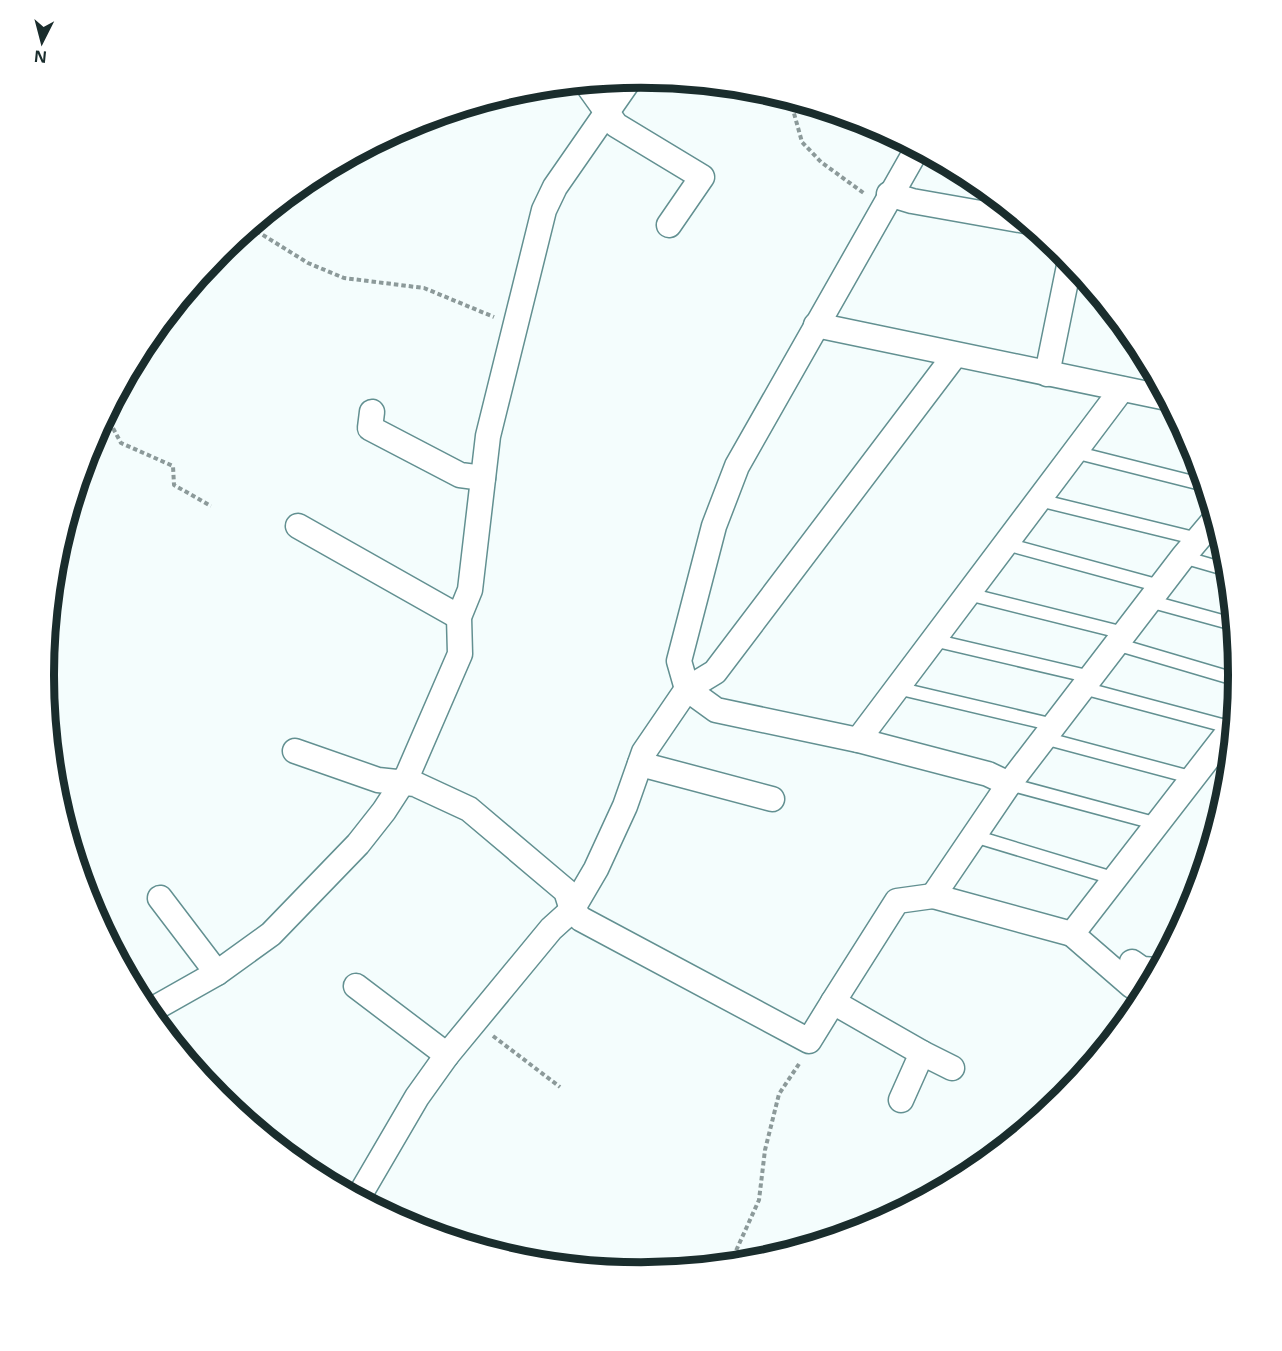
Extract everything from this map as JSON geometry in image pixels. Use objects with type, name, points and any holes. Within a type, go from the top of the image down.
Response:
[{"type":"street","points":[[157,1007],[217,973],[271,934],[358,844],[384,811],[400,781],[408,774],[460,654],[459,618],[470,590],[488,436],[544,210],[555,187],[623,89]]},
{"type":"street","points":[[593,91],[616,125],[702,177],[669,225]]},
{"type":"street","points":[[913,156],[737,466],[714,526],[679,662],[687,689],[716,710],[858,740],[988,774],[1009,784]]},
{"type":"street","points":[[886,201],[912,201],[1008,218]]},
{"type":"street","points":[[1047,374],[1068,273]]},
{"type":"street","points":[[816,325],[1156,396]]},
{"type":"street","points":[[362,1192],[417,1097],[447,1055],[550,929],[572,910],[596,869],[626,806],[644,752],[687,689],[716,672],[955,355]]},
{"type":"street","points":[[858,740],[1122,389]]},
{"type":"street","points":[[372,412],[370,428],[460,475],[483,478]]},
{"type":"street","points":[[298,526],[459,618]]},
{"type":"street","points":[[933,896],[1009,784],[1209,527]]},
{"type":"street","points":[[1072,934],[1224,738]]},
{"type":"street","points":[[295,751],[378,780],[415,784],[469,809],[566,891],[572,910],[580,919],[809,1041],[897,901],[933,896],[1072,934],[1132,986],[1138,987]]},
{"type":"street","points":[[640,764],[772,799]]},
{"type":"street","points":[[160,898],[217,973]]},
{"type":"street","points":[[1132,962],[1142,969],[1149,969]]},
{"type":"street","points":[[356,986],[447,1055]]},
{"type":"street","points":[[833,1002],[952,1068]]},
{"type":"street","points":[[901,1100],[922,1053]]},
{"type":"lane","points":[[1074,452],[1195,483]]},
{"type":"lane","points":[[1038,500],[1198,539]]},
{"type":"lane","points":[[1006,544],[1155,593],[1225,621]]},
{"type":"lane","points":[[1183,557],[1218,567]]},
{"type":"lane","points":[[968,594],[1120,639],[1228,677]]},
{"type":"lane","points":[[933,640],[1226,725]]},
{"type":"lane","points":[[897,688],[1049,731],[1194,778]]},
{"type":"lane","points":[[1009,784],[1158,824]]},
{"type":"lane","points":[[974,836],[1116,879]]},
{"type":"path","points":[[793,109],[802,142],[821,162],[886,201]]},
{"type":"path","points":[[257,231],[308,263],[344,278],[424,288],[515,327]]},
{"type":"path","points":[[111,425],[121,443],[173,466],[174,485],[211,506]]},
{"type":"path","points":[[475,1022],[560,1087]]},
{"type":"path","points":[[735,1254],[759,1200],[765,1149],[779,1094],[802,1060],[809,1041]]}]
